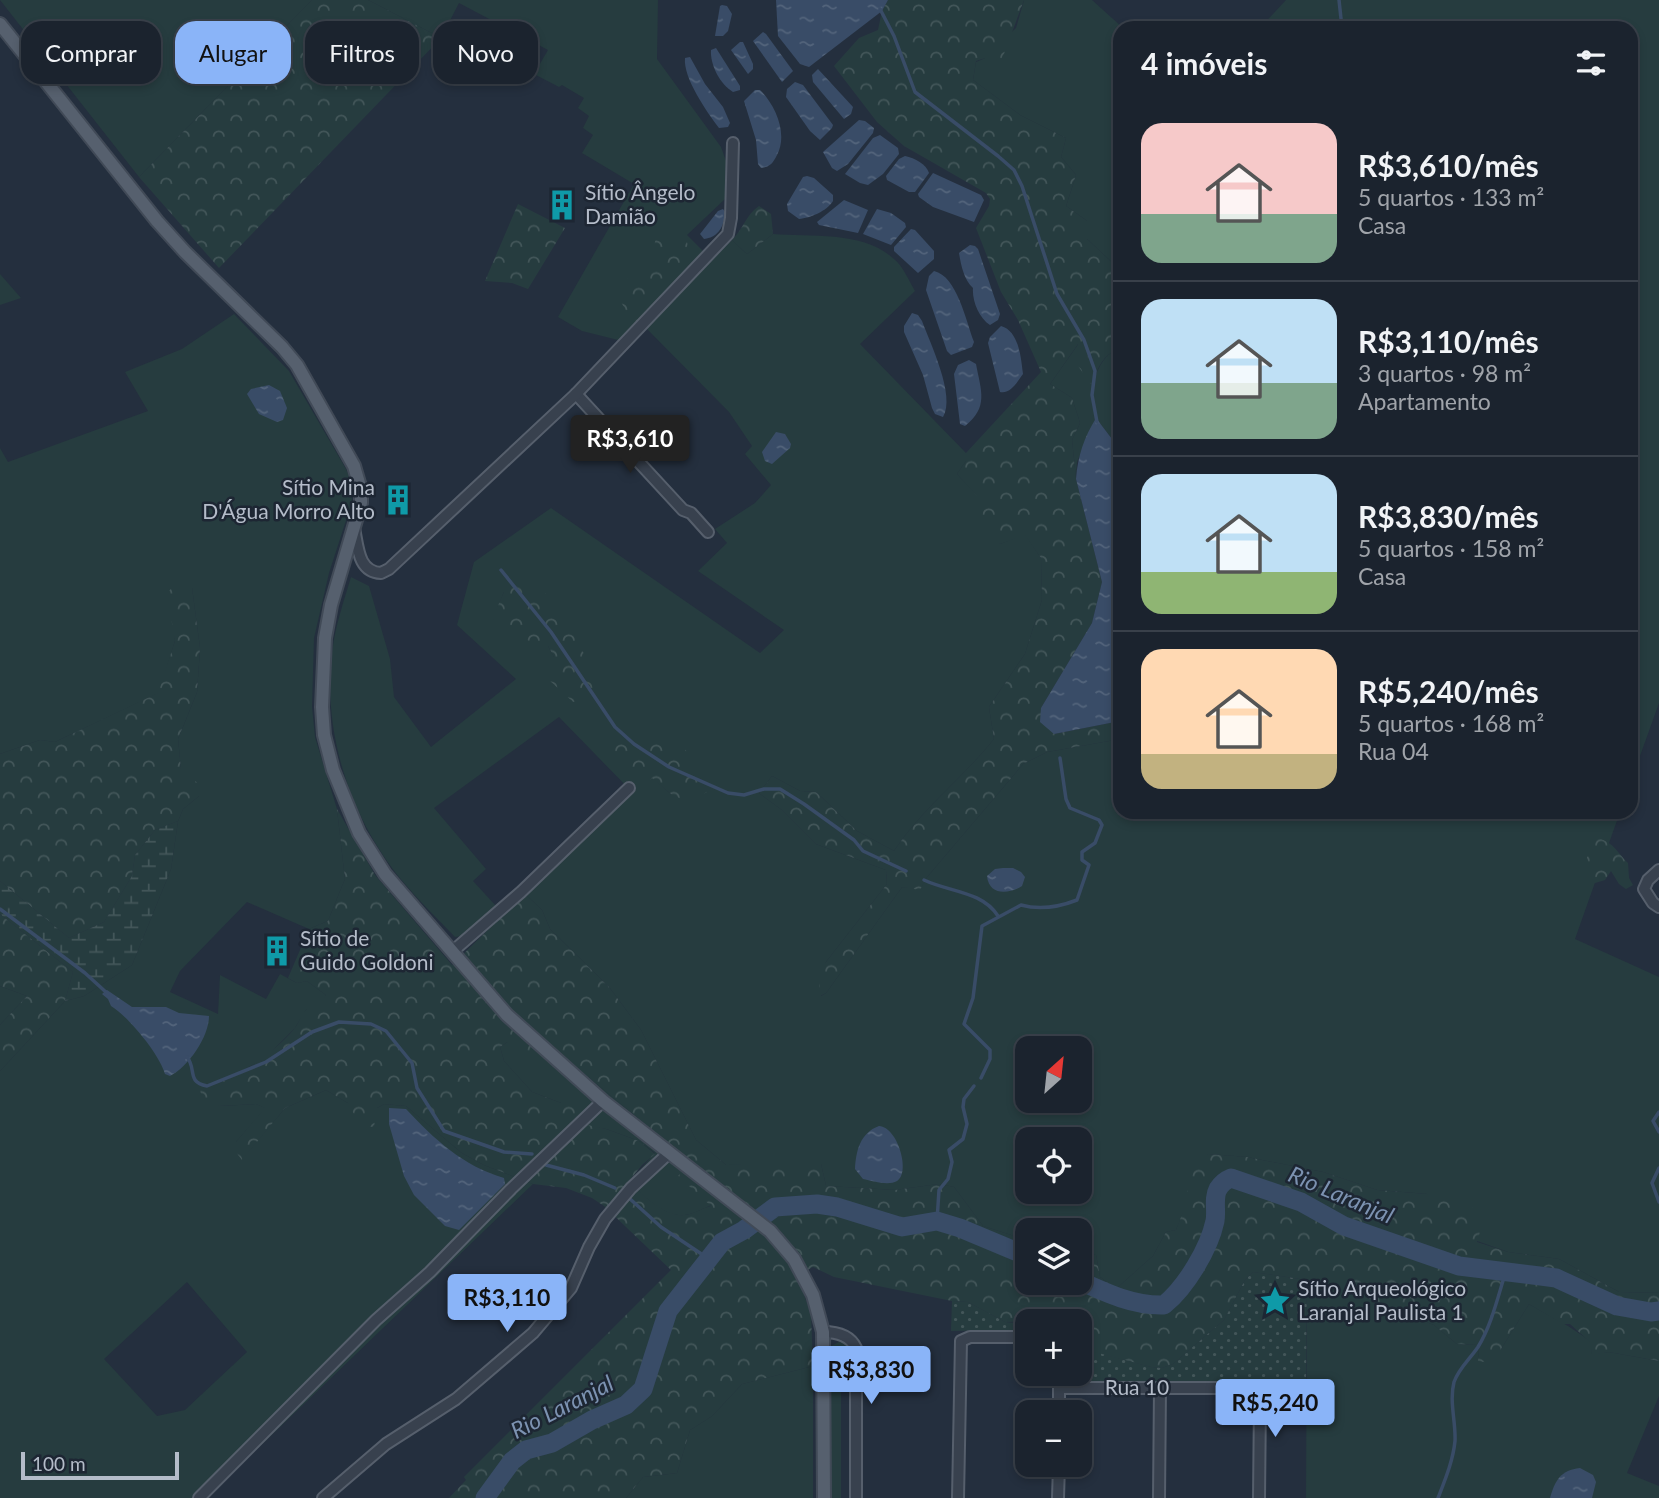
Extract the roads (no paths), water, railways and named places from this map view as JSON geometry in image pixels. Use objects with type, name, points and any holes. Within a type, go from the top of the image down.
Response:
[{"type":"main road","points":[[0,24],[184,253],[282,347],[314,393],[358,478],[361,503],[331,605],[325,638],[322,707],[324,735],[332,770],[359,833],[375,861],[529,1036],[603,1101],[770,1231],[802,1271],[813,1296],[823,1332],[824,1498]]},
{"type":"street","points":[[354,528],[365,568],[381,573],[389,569],[576,394],[728,234],[731,219],[733,143]]},
{"type":"street","points":[[576,394],[683,510],[691,513],[708,532]]},
{"type":"street","points":[[453,951],[521,892],[629,788]]},
{"type":"street","points":[[1659,870],[1648,880],[1644,889],[1659,907]]},
{"type":"street","points":[[199,1498],[376,1320],[430,1272],[603,1101]]},
{"type":"street","points":[[323,1498],[386,1444],[456,1399],[533,1333],[571,1287],[589,1247],[606,1219],[631,1188],[669,1153]]},
{"type":"street","points":[[823,1332],[844,1336],[853,1341],[856,1348],[856,1498]]},
{"type":"street","points":[[958,1498],[961,1341],[970,1337],[1015,1337]]},
{"type":"street","points":[[1059,1388],[1059,1400]]},
{"type":"street","name":"Rua 10","points":[[1059,1388],[1246,1388],[1257,1392],[1260,1400],[1259,1498]]},
{"type":"street","points":[[1159,1498],[1160,1388]]},
{"type":"street","points":[[1058,1498],[1059,1477]]},
{"type":"water","points":[[776,0],[888,0],[882,11],[809,67],[800,64],[778,36]]},
{"type":"water","points":[[720,6],[727,6],[732,14],[728,31],[723,36],[715,36]]},
{"type":"water","points":[[763,32],[793,71],[782,82],[753,41]]},
{"type":"water","points":[[743,42],[753,64],[753,69],[748,74],[731,50]]},
{"type":"water","points":[[716,48],[740,90],[733,92],[717,74],[711,56],[711,50]]},
{"type":"water","points":[[690,57],[705,84],[723,107],[730,123],[728,127],[719,128],[697,94],[685,66],[685,58]]},
{"type":"water","points":[[818,69],[853,107],[851,114],[844,119],[813,82],[812,75]]},
{"type":"water","points":[[795,82],[803,85],[833,125],[820,140],[810,131],[786,97],[787,89]]},
{"type":"water","points":[[755,90],[760,90],[771,104],[781,129],[777,155],[771,164],[761,168],[744,101]]},
{"type":"water","points":[[859,120],[874,128],[873,133],[848,164],[837,171],[832,168],[823,152]]},
{"type":"water","points":[[880,135],[898,148],[899,154],[883,174],[868,185],[845,174],[873,138]]},
{"type":"water","points":[[905,156],[920,162],[929,173],[915,192],[909,192],[887,180],[886,176],[899,159]]},
{"type":"water","points":[[933,173],[981,195],[984,200],[974,222],[933,207],[919,197],[918,194]]},
{"type":"water","points":[[803,177],[814,178],[833,195],[833,201],[818,213],[799,219],[788,211],[787,204]]},
{"type":"water","points":[[844,200],[868,210],[858,233],[819,225],[817,222]]},
{"type":"water","points":[[723,209],[725,212],[720,230],[704,239],[700,234],[718,211]]},
{"type":"water","points":[[877,209],[891,213],[905,223],[906,227],[891,245],[863,234]]},
{"type":"water","points":[[911,229],[934,251],[934,259],[918,273],[894,251],[894,247]]},
{"type":"water","points":[[970,245],[978,249],[1000,314],[998,320],[990,325],[977,309],[973,288],[962,267],[959,253]]},
{"type":"water","points":[[934,271],[949,281],[955,290],[974,342],[972,347],[951,355],[947,351],[926,290],[929,276]]},
{"type":"water","points":[[912,313],[918,315],[922,321],[940,369],[946,396],[943,417],[935,414],[932,408],[923,375],[904,332],[904,326]]},
{"type":"water","points":[[1001,326],[1012,333],[1015,339],[1023,374],[1013,387],[1004,392],[1000,392],[988,343]]},
{"type":"water","points":[[969,360],[976,364],[981,398],[978,412],[965,426],[960,424],[954,374],[958,365]]},
{"type":"water","points":[[269,385],[280,391],[287,408],[283,420],[277,422],[259,414],[247,394],[251,389]]},
{"type":"water","points":[[1096,418],[1113,440],[1113,722],[1054,734],[1040,722],[1041,708],[1092,623],[1102,582],[1076,479],[1078,462]]},
{"type":"water","points":[[776,432],[785,434],[791,444],[772,464],[765,461],[762,452]]},
{"type":"water","points":[[1013,868],[1021,872],[1025,877],[1022,886],[1006,892],[991,887],[987,876],[995,869]]},
{"type":"water","points":[[107,990],[132,1007],[166,1007],[179,1013],[209,1016],[201,1042],[184,1066],[170,1076],[165,1074],[157,1057],[142,1037],[102,994]]},
{"type":"water","points":[[389,1108],[406,1109],[427,1131],[462,1159],[504,1178],[505,1184],[459,1230],[445,1226],[414,1195],[404,1176],[389,1124]]},
{"type":"water","points":[[879,1126],[892,1134],[902,1160],[901,1176],[897,1181],[889,1183],[863,1179],[855,1169],[860,1143],[867,1133]]},
{"type":"water","points":[[1580,1468],[1593,1475],[1596,1482],[1592,1498],[1550,1498],[1554,1486],[1563,1474]]},
{"type":"waterway","points":[[1339,0],[1341,21]]},
{"type":"waterway","points":[[880,9],[894,36],[915,92],[1014,170],[1022,186],[1057,294],[1084,340],[1095,371],[1092,395],[1097,422]]},
{"type":"waterway","points":[[501,570],[551,632],[615,727],[634,744],[669,767],[728,793],[744,795],[764,789],[780,789],[854,840],[863,851],[906,871]]},
{"type":"waterway","points":[[981,1078],[990,1059],[990,1050],[964,1024],[973,998],[982,926],[1021,905],[1049,907],[1077,900],[1089,865],[1082,860],[1082,852],[1095,843],[1102,825],[1099,820],[1070,808],[1066,799],[1060,758]]},
{"type":"waterway","points":[[924,880],[974,897],[998,916]]},
{"type":"waterway","points":[[0,909],[85,973],[108,994]]},
{"type":"waterway","points":[[187,1057],[196,1081],[207,1086],[266,1062],[312,1032],[339,1022],[371,1024],[386,1031],[412,1063],[417,1088],[444,1131],[504,1152],[532,1154]]},
{"type":"waterway","points":[[937,1221],[939,1190],[948,1179],[952,1162],[949,1150],[963,1139],[967,1124],[964,1099],[974,1086]]},
{"type":"waterway","points":[[1659,1112],[1653,1121],[1659,1132]]},
{"type":"waterway","points":[[546,1165],[584,1175],[615,1188]]},
{"type":"waterway","points":[[1659,1168],[1652,1183],[1659,1202]]},
{"type":"waterway","name":"Rio Laranjal","points":[[1092,1286],[1131,1301],[1164,1305],[1188,1278],[1202,1255],[1215,1221],[1218,1189],[1231,1178],[1301,1202],[1344,1226],[1459,1266],[1556,1278],[1617,1306],[1659,1311]]},
{"type":"waterway","points":[[629,1198],[661,1227],[709,1259]]},
{"type":"waterway","name":"Rio Laranjal","points":[[485,1498],[512,1461],[526,1450],[552,1443],[592,1420],[626,1405],[643,1389],[668,1311],[722,1242],[744,1230],[775,1207],[817,1204],[837,1207],[902,1227],[937,1221],[1015,1251]]},
{"type":"waterway","points":[[1438,1498],[1454,1448],[1454,1382],[1483,1338],[1506,1271]]},
{"type":"place","name":"Sítio Ângelo Damião","points":[[562,205]]},
{"type":"place","name":"Sítio Mina D'Água Morro Alto","points":[[398,500]]},
{"type":"place","name":"Sítio de Guido Goldoni","points":[[277,951]]},
{"type":"place","name":"Sítio Arqueológico Laranjal Paulista 1","points":[[1275,1301]]}]
